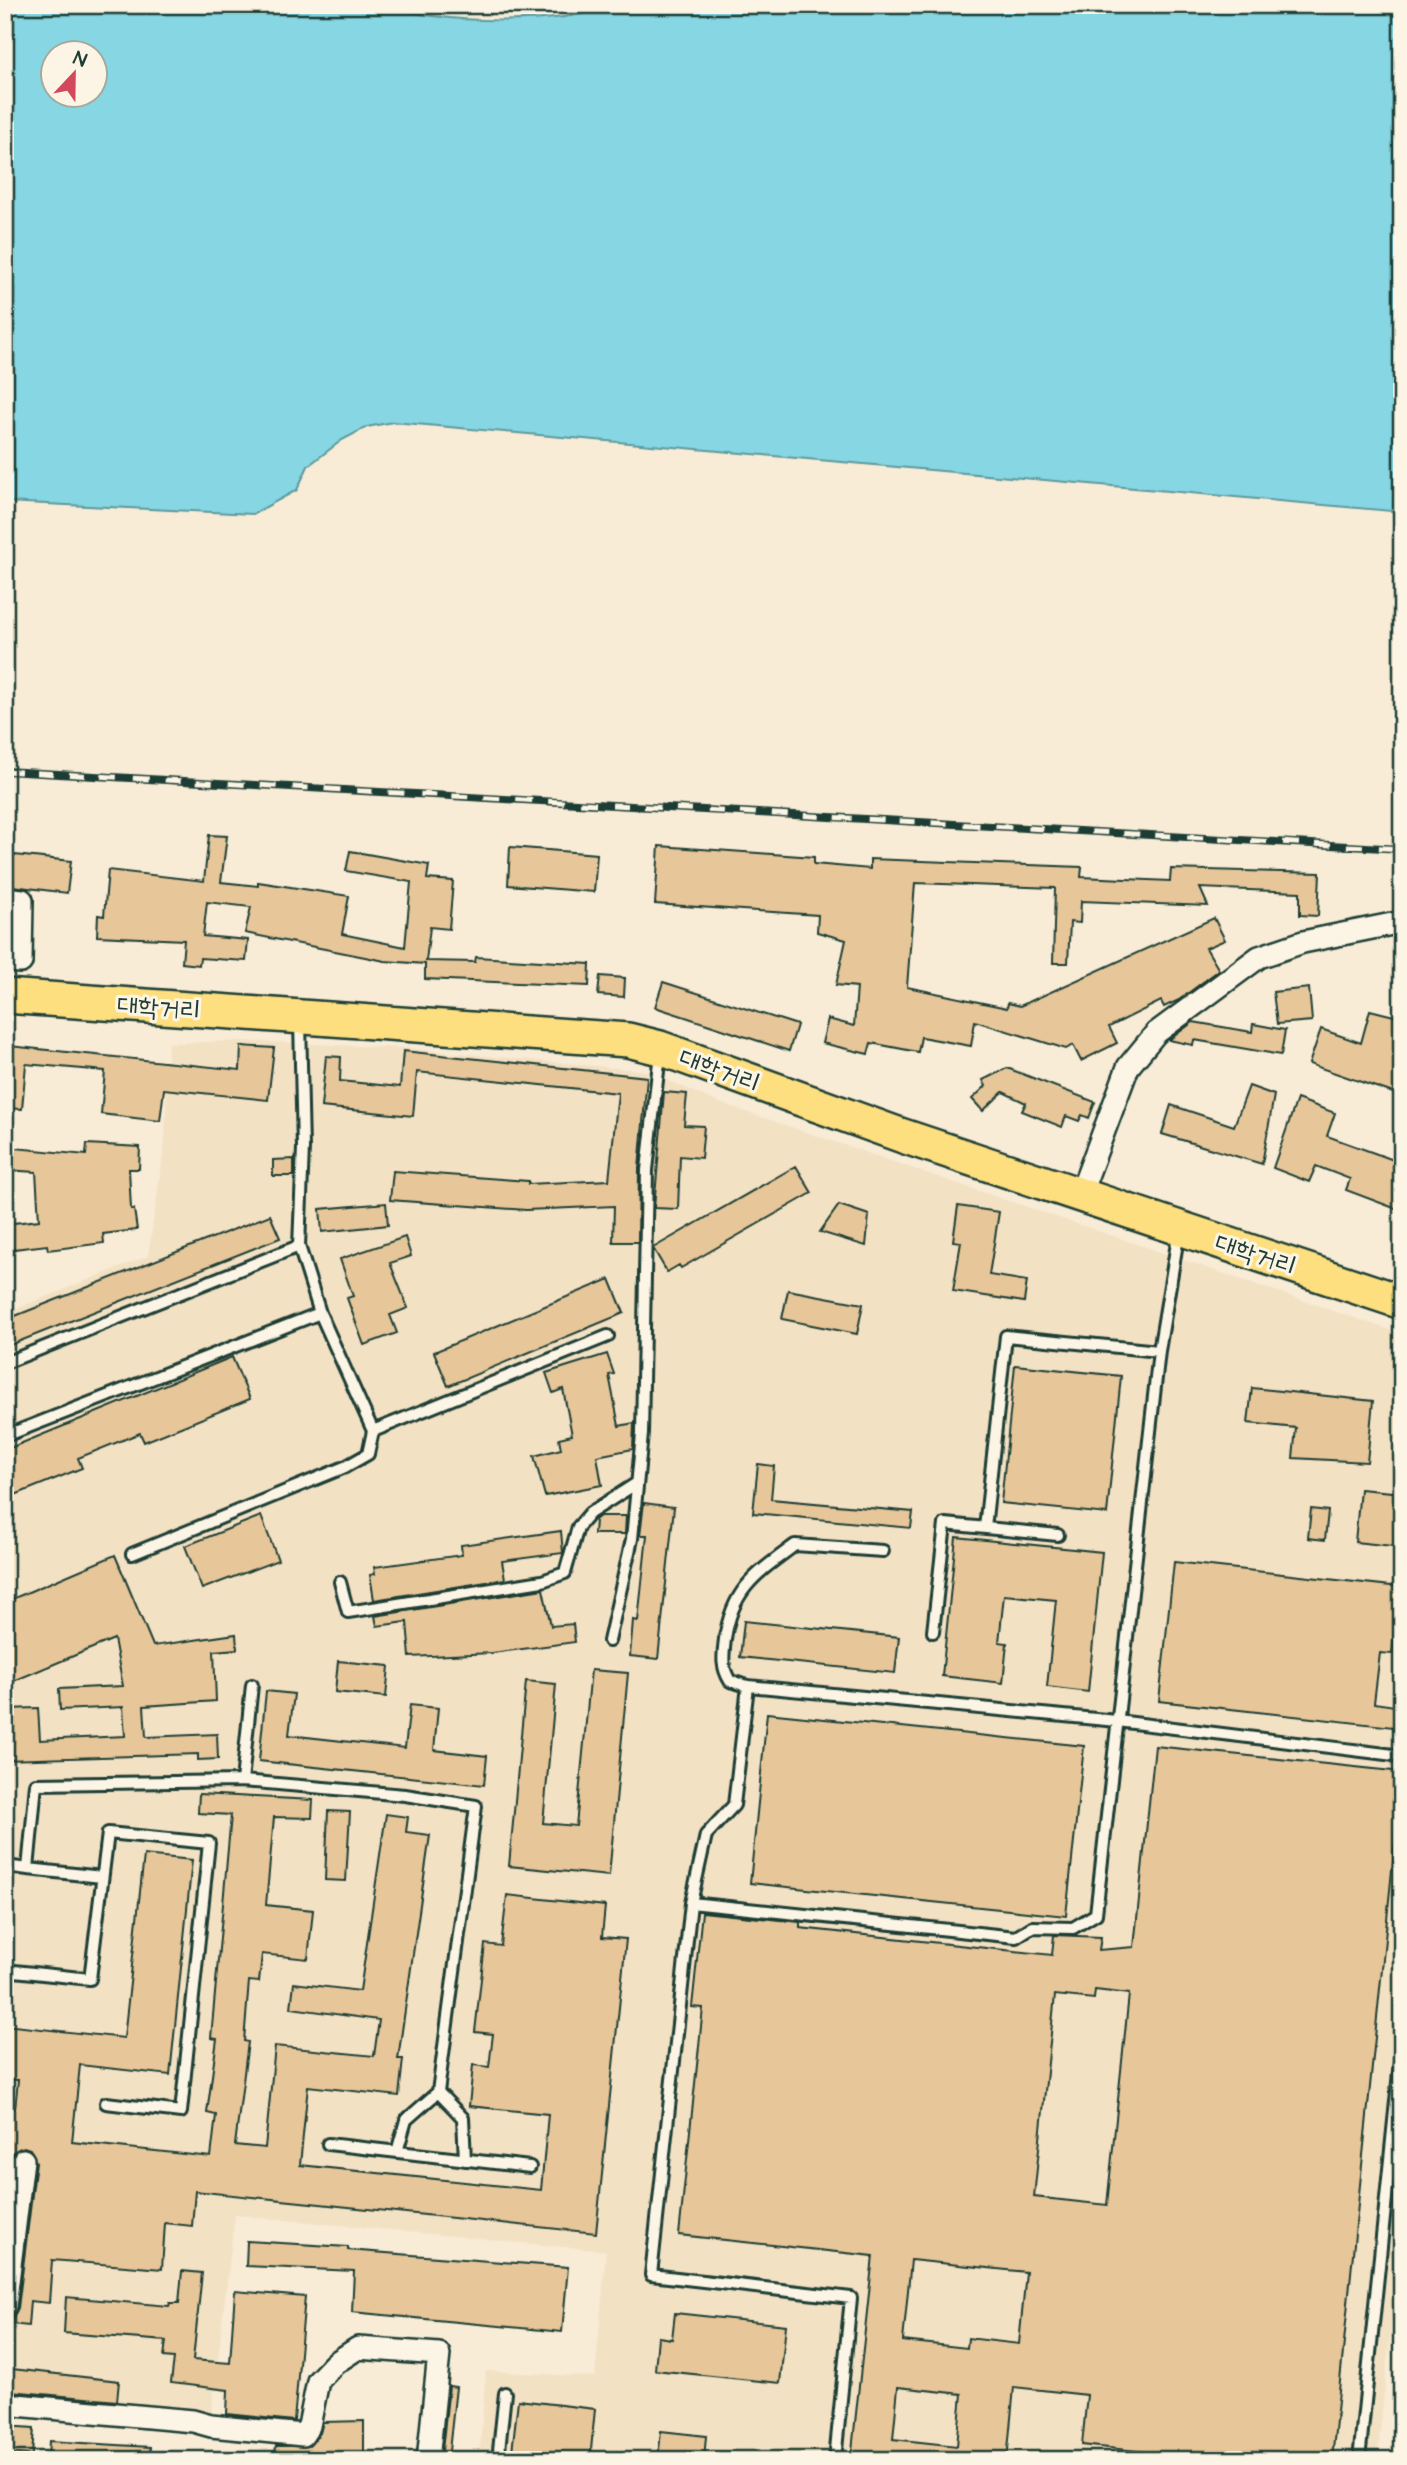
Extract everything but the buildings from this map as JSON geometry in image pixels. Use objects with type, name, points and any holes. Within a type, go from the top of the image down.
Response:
[{"type":"main road","name":"대학거리","points":[[5,996],[628,1040],[660,1048],[892,1132],[1402,1302]]},
{"type":"street","points":[[5,898],[22,900],[21,962],[5,961]]},
{"type":"street","points":[[1080,1195],[1128,1067],[1156,1033],[1259,957],[1303,942],[1402,922]]},
{"type":"street","points":[[5,2306],[23,2160]]},
{"type":"street","points":[[5,2404],[193,2421],[211,2426],[303,2435],[309,2426],[318,2381],[335,2363],[358,2348],[439,2354],[428,2460]]},
{"type":"lane","points":[[132,1554],[345,1467],[369,1454],[373,1431],[320,1313],[299,1246],[303,1148],[300,1017]]},
{"type":"lane","points":[[610,1642],[632,1539],[638,1483],[642,1434],[647,1170],[660,1048]]},
{"type":"lane","points":[[691,1903],[1016,1937],[1032,1927],[1073,1928],[1096,1914],[1159,1351],[1180,1228]]},
{"type":"lane","points":[[5,1363],[299,1246]]},
{"type":"lane","points":[[5,1436],[320,1313]]},
{"type":"lane","points":[[373,1431],[608,1336]]},
{"type":"lane","points":[[985,1528],[1006,1336],[1159,1351]]},
{"type":"lane","points":[[340,1582],[348,1612],[554,1577],[565,1573],[578,1527],[590,1513],[638,1483]]},
{"type":"lane","points":[[933,1632],[945,1524],[1058,1535]]},
{"type":"lane","points":[[883,1551],[795,1545],[754,1576],[738,1595],[728,1618],[722,1668],[730,1681],[748,1686],[1117,1721],[1402,1756]]},
{"type":"lane","points":[[242,1780],[252,1685]]},
{"type":"lane","points":[[748,1686],[734,1805],[706,1835],[691,1903],[651,2275],[851,2298],[835,2460]]},
{"type":"lane","points":[[28,1869],[36,1784],[242,1780],[405,1795],[476,1806],[438,2092],[406,2120],[397,2152]]},
{"type":"lane","points":[[5,1970],[90,1979],[108,1833],[209,1843],[181,2112],[106,2103]]},
{"type":"lane","points":[[5,1866],[102,1877]]},
{"type":"lane","points":[[1359,2460],[1402,2043]]},
{"type":"lane","points":[[438,2092],[463,2118],[465,2160]]},
{"type":"lane","points":[[328,2144],[530,2167]]},
{"type":"lane","points":[[498,2460],[505,2393]]},
{"type":"shaded area","points":[[244,1041],[404,1048],[648,1071],[714,1101],[1402,1334],[1402,2225],[1377,2460],[479,2460],[486,2371],[595,2377],[606,2251],[235,2215],[211,2417],[5,2398],[5,1313],[148,1256],[165,1142],[168,1043]]},
{"type":"water","points":[[5,5],[379,5],[435,16],[531,20],[592,12],[618,5],[1402,5],[1402,512],[393,422],[367,427],[342,440],[308,466],[297,490],[253,514],[5,502]]},
{"type":"railway","points":[[5,771],[1402,849]]}]
